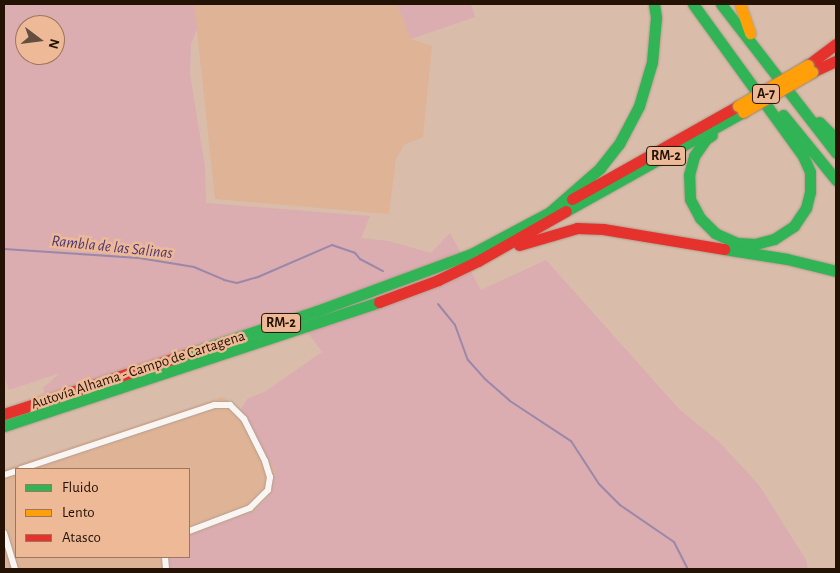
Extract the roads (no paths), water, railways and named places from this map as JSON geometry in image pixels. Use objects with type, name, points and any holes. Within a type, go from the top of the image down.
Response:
[{"type":"highway","points":[[550,212],[600,168],[619,144],[639,106],[652,62],[656,17],[654,4]]},
{"type":"highway","points":[[694,4],[769,106],[803,156],[810,172],[810,192],[806,208],[794,226],[774,239],[755,244],[737,243],[715,234],[700,218],[690,199],[689,175],[694,156],[706,139],[741,109]]},
{"type":"highway","name":"A-7","points":[[699,4],[754,78],[836,180]]},
{"type":"highway","name":"A-7","points":[[721,4],[836,153]]},
{"type":"highway","points":[[728,4],[836,144]]},
{"type":"highway","points":[[740,4],[750,33]]},
{"type":"highway","points":[[810,68],[836,44]]},
{"type":"highway","points":[[810,68],[836,61]]},
{"type":"highway","name":"RM-2","points":[[478,261],[810,68]]},
{"type":"highway","name":"RM-2","points":[[550,212],[741,109]]},
{"type":"highway","points":[[819,122],[836,139]]},
{"type":"highway","name":"Autovía Alhama - Campo de Cartagena","points":[[4,414],[317,311],[471,254],[550,212]]},
{"type":"highway","points":[[478,261],[486,261],[521,244],[576,228],[603,229],[787,258],[836,271]]},
{"type":"highway","name":"Autovía Alhama - Campo de Cartagena","points":[[4,426],[347,314],[438,280],[478,261]]},
{"type":"street","points":[[24,468],[215,405],[230,405],[244,418],[265,461],[270,478],[268,490],[250,508],[190,531]]},
{"type":"street","points":[[4,533],[15,569]]},
{"type":"waterway","name":"Rambla de las Salinas","points":[[4,249],[139,258],[194,267],[224,280],[237,283],[258,277],[332,245],[355,253],[360,259],[383,271]]},
{"type":"waterway","name":"Rambla de las Salinas","points":[[438,304],[455,325],[468,360],[485,379],[510,401],[571,441],[599,484],[620,505],[674,542],[688,569]]}]
